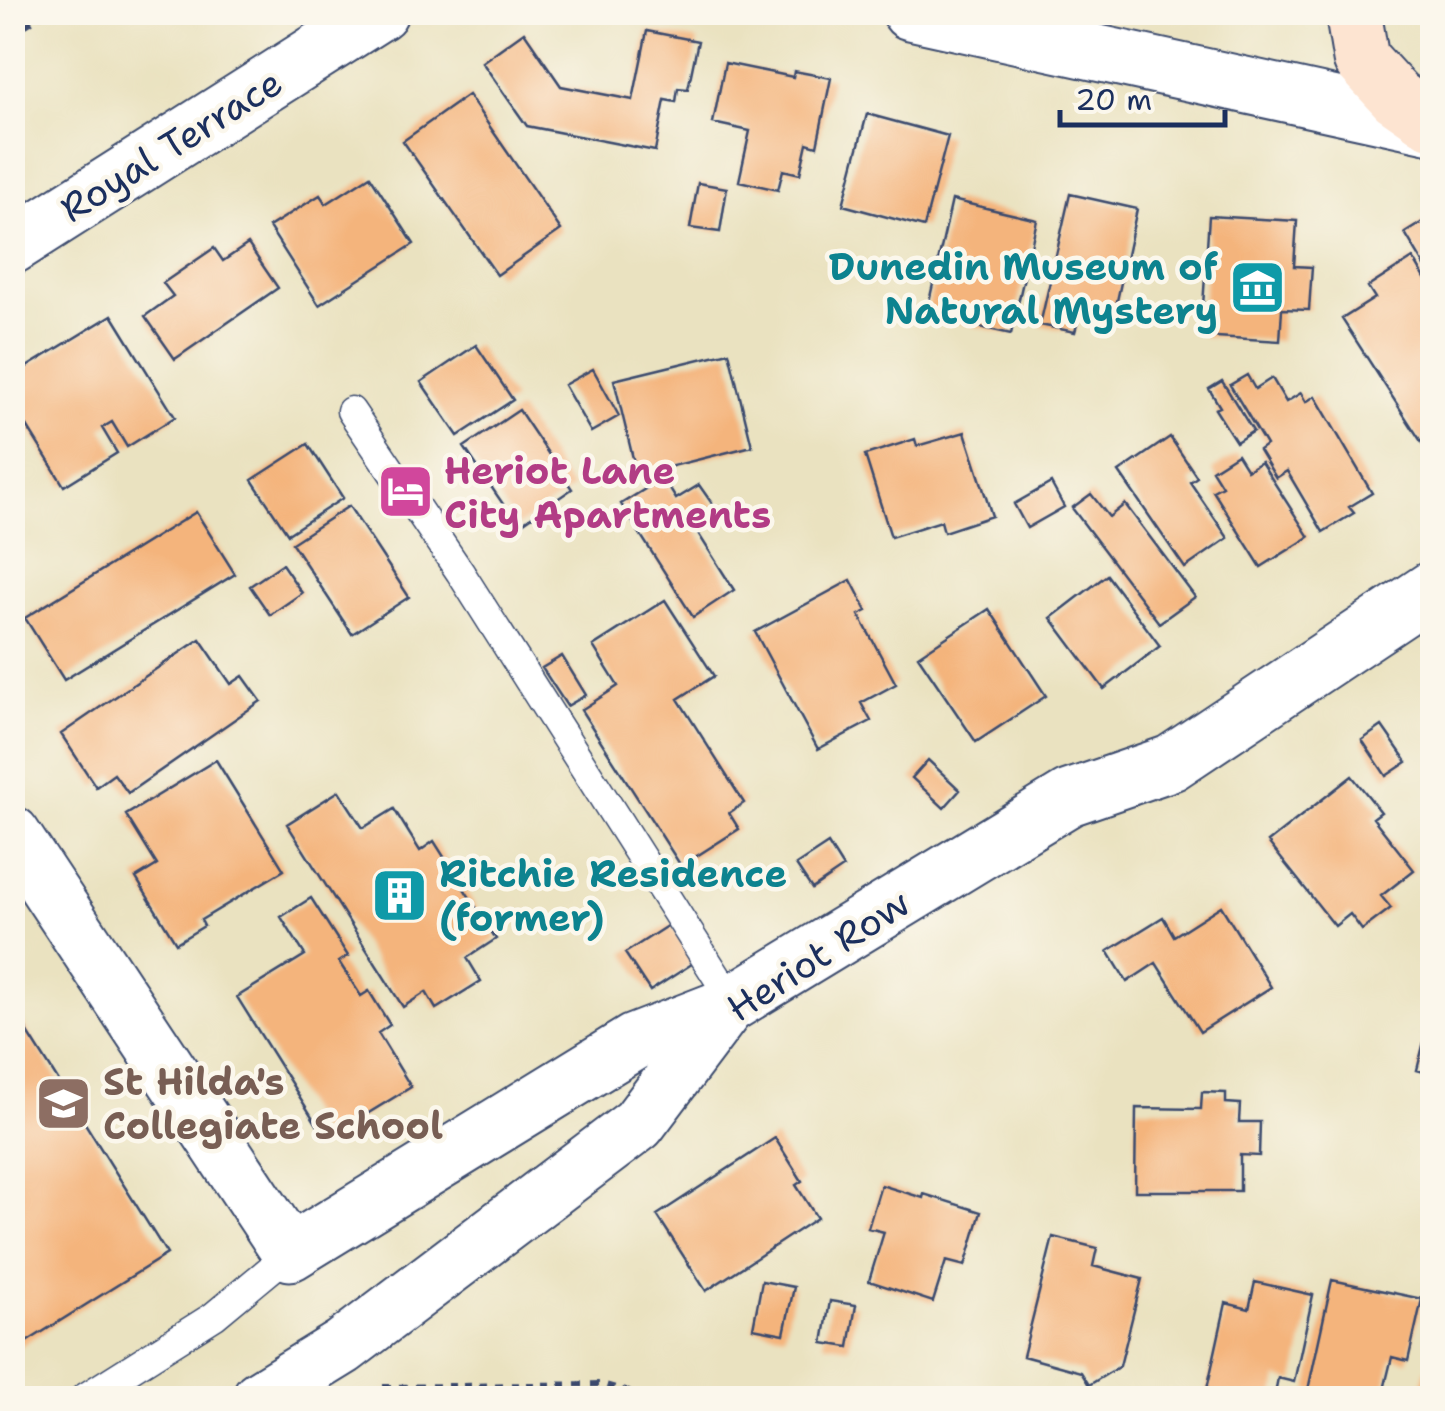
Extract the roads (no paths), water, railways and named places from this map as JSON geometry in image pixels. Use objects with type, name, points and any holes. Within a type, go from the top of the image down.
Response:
[{"type":"street","name":"Royal Terrace","points":[[12,246],[380,12]]},
{"type":"street","points":[[910,12],[1432,124]]},
{"type":"street","points":[[1353,12],[1362,60],[1396,97],[1432,124]]},
{"type":"street","name":"Heriot Row","points":[[260,1398],[339,1380],[638,1124],[730,1004],[1070,798],[1170,763],[1432,589]]},
{"type":"street","points":[[12,834],[290,1254],[634,1042],[730,1004]]},
{"type":"lane","points":[[351,411],[474,594],[730,1004]]},
{"type":"lane","points":[[84,1398],[214,1316],[290,1254]]},
{"type":"place","name":"Dunedin Museum of Natural Mystery","points":[[1257,288]]},
{"type":"place","name":"Heriot Lane City Apartments","points":[[405,492]]},
{"type":"place","name":"Ritchie Residence (former)","points":[[400,895]]},
{"type":"place","name":"St Hilda's Collegiate School","points":[[64,1103]]}]
